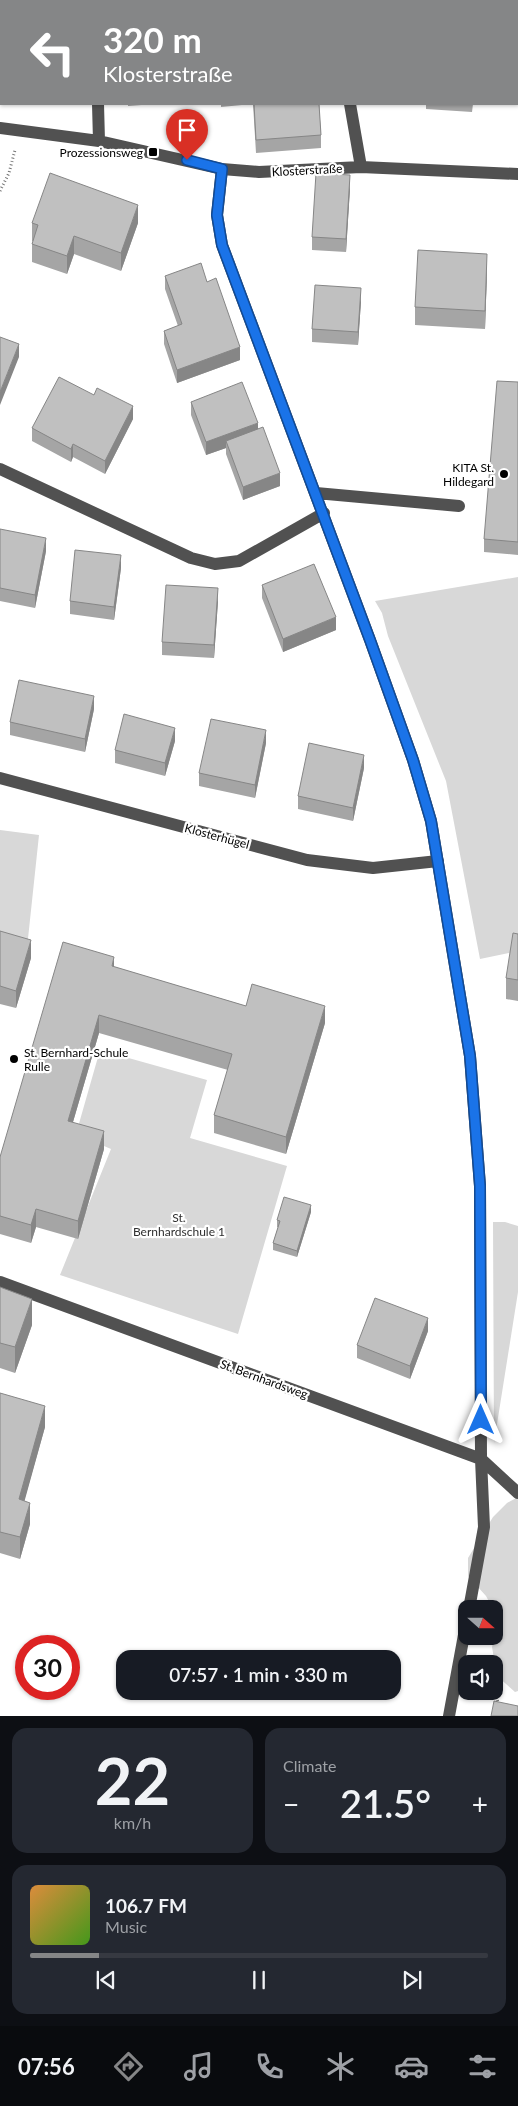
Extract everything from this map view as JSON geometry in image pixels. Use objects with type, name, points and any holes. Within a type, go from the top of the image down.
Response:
[{"type":"street","points":[[98,105],[99,141]]},
{"type":"street","points":[[350,105],[361,167]]},
{"type":"street","name":"Klosterstraße","points":[[0,128],[99,141],[222,169],[259,172],[361,167],[518,174]]},
{"type":"street","points":[[222,169],[217,215],[222,245],[324,513],[413,760],[431,821],[438,861],[470,1056],[480,1186],[481,1459],[484,1527],[471,1600]]},
{"type":"street","points":[[0,469],[192,558],[216,564],[239,560],[324,513]]},
{"type":"street","points":[[316,493],[459,506]]},
{"type":"street","name":"Klosterhügel","points":[[0,778],[307,860],[373,868],[438,861]]},
{"type":"street","name":"St. Bernhardsweg","points":[[0,1282],[481,1459],[518,1493]]},
{"type":"street","points":[[449,1716],[462,1645]]},
{"type":"path","points":[[0,191],[9,173]]},
{"type":"green space","points":[[518,577],[518,951],[480,959],[446,781],[388,636],[382,613],[375,601]]},
{"type":"green space","points":[[0,830],[39,835],[27,948],[0,940]]},
{"type":"green space","name":"St. Bernhardschule 1","points":[[100,1050],[207,1080],[190,1138],[287,1166],[238,1334],[60,1275],[111,1149],[76,1134]]},
{"type":"green space","points":[[493,1222],[505,1222],[518,1226],[518,1292],[494,1443]]},
{"type":"green space","points":[[518,1497],[518,1691],[515,1692],[503,1681],[503,1655],[493,1655],[492,1647],[493,1645],[503,1645],[503,1600],[488,1600],[468,1576],[468,1558],[493,1517],[507,1503]]},
{"type":"building","points":[[254,105],[319,105],[321,135],[256,140]]},
{"type":"building","points":[[50,173],[138,205],[121,253],[74,236],[67,256],[32,244],[38,225],[32,223]]},
{"type":"building","points":[[316,173],[350,175],[346,239],[312,237]]},
{"type":"building","points":[[418,250],[487,254],[485,311],[415,307]]},
{"type":"building","points":[[201,263],[207,282],[216,278],[240,347],[177,370],[164,331],[182,324],[165,276]]},
{"type":"building","points":[[315,285],[361,288],[358,332],[312,329]]},
{"type":"building","points":[[0,337],[19,344],[0,392]]},
{"type":"building","points":[[59,377],[94,395],[97,388],[133,406],[105,461],[73,444],[71,449],[32,428]]},
{"type":"building","name":"KITA St. Hildegard","points":[[497,381],[518,382],[518,542],[484,539]]},
{"type":"building","points":[[242,382],[258,423],[206,442],[191,402]]},
{"type":"building","points":[[263,427],[280,473],[243,487],[226,441]]},
{"type":"building","points":[[0,529],[46,538],[35,595],[0,588]]},
{"type":"building","points":[[75,550],[121,555],[114,607],[70,601]]},
{"type":"building","points":[[314,564],[336,617],[283,639],[262,585]]},
{"type":"building","points":[[166,585],[218,588],[214,645],[162,642]]},
{"type":"building","points":[[19,680],[94,696],[85,739],[10,722]]},
{"type":"building","points":[[124,714],[175,728],[165,763],[115,750]]},
{"type":"building","points":[[211,719],[266,730],[255,785],[199,773]]},
{"type":"building","points":[[309,743],[364,755],[353,808],[298,796]]},
{"type":"building","points":[[0,931],[31,940],[16,991],[0,986]]},
{"type":"building","points":[[513,933],[518,934],[518,980],[506,978]]},
{"type":"building","points":[[63,942],[114,957],[112,966],[246,1006],[252,984],[325,1006],[286,1137],[214,1115],[232,1054],[99,1015],[68,1121],[104,1131],[78,1221],[36,1209],[31,1225],[0,1216],[0,1157]]},
{"type":"building","points":[[284,1197],[311,1205],[297,1251],[273,1243],[280,1221],[277,1220]]},
{"type":"building","points":[[0,1287],[32,1299],[15,1347],[0,1343]]},
{"type":"building","points":[[375,1298],[428,1318],[410,1366],[357,1345]]},
{"type":"building","points":[[0,1393],[45,1406],[19,1499],[30,1503],[20,1537],[0,1532]]},
{"type":"building","points":[[494,1701],[518,1706],[518,1716],[491,1716]]},
{"type":"place","name":"Prozessionsweg","points":[[153,152]]},
{"type":"place","name":"KITA St. Hildegard","points":[[504,474]]},
{"type":"place","name":"St. Bernhard-Schule Rulle","points":[[14,1059]]},
{"type":"route","points":[[187,160],[222,169],[217,215],[222,245],[324,513],[413,760],[431,821],[470,1056],[480,1186],[481,1420]]}]
